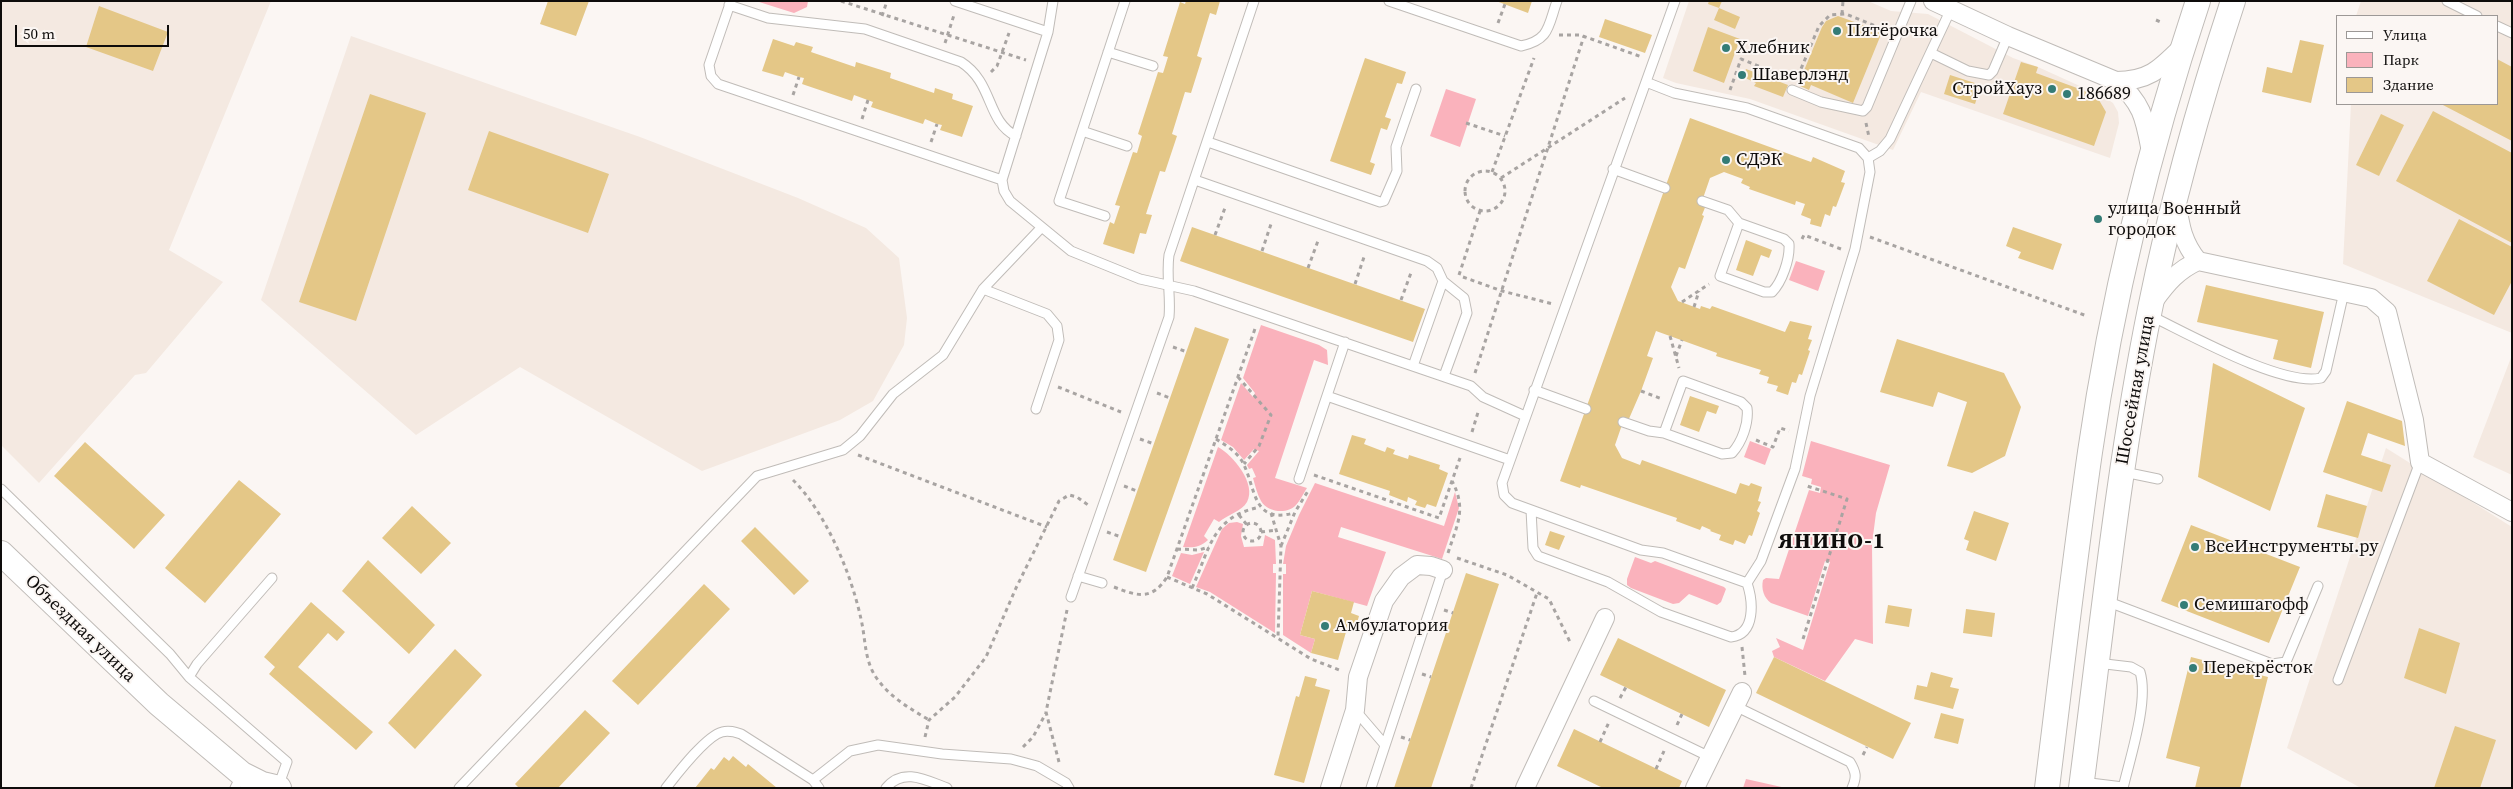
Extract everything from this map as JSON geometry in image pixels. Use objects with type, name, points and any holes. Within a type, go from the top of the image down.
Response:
[{"type":"main road","name":"Шоссейная улица","points":[[2047,788],[2090,450],[2111,330],[2151,156],[2198,1]]},
{"type":"main road","name":"Шоссейная улица","points":[[2081,785],[2122,472],[2150,311],[2176,198],[2215,57],[2233,1]]},
{"type":"main road","name":"Объездная улица","points":[[1,553],[239,781],[278,788]]},
{"type":"street","points":[[1933,1],[2008,36],[2116,81],[2129,92],[2139,105],[2145,120],[2151,156]]},
{"type":"street","points":[[2116,81],[2132,81],[2146,77],[2159,70],[2184,45]]},
{"type":"street","points":[[2176,198],[2182,234],[2189,250],[2198,261]]},
{"type":"street","points":[[2150,311],[2171,279],[2185,267],[2198,261],[2371,298],[2387,312],[2414,420],[2420,462],[2512,512]]},
{"type":"street","points":[[1330,788],[1355,710],[1358,677],[1384,601],[1401,577],[1417,565],[1431,566],[1445,562]]},
{"type":"street","points":[[1525,788],[1605,618]]},
{"type":"street","points":[[1694,788],[1738,699]]},
{"type":"lane","points":[[1053,1],[1048,32],[1039,64],[1002,180],[1004,191],[1010,202],[1071,251],[1140,280],[1194,291],[1444,376],[1471,386],[1483,397],[1525,416]]},
{"type":"lane","points":[[1105,216],[1059,201],[1126,1]]},
{"type":"lane","points":[[1071,597],[1169,317],[1171,297],[1167,274],[1169,255],[1254,1]]},
{"type":"lane","points":[[1389,1],[1521,46],[1537,42],[1545,34],[1557,1]]},
{"type":"lane","points":[[1675,1],[1613,169],[1502,483],[1504,494],[1512,504],[1641,550],[1663,553],[1747,583]]},
{"type":"lane","points":[[1792,90],[1821,102],[1862,111],[1867,107],[1911,1]]},
{"type":"lane","points":[[2447,1],[2475,15]]},
{"type":"lane","points":[[957,2],[1048,32]]},
{"type":"lane","points":[[1002,180],[718,84],[711,76],[709,66],[730,3],[768,18],[865,29],[961,62],[972,69],[981,80],[999,123],[1006,132],[1016,136]]},
{"type":"lane","points":[[1868,158],[1880,152],[1890,139],[1951,9]]},
{"type":"lane","points":[[2498,26],[2512,33]]},
{"type":"lane","points":[[1931,53],[1968,71],[1989,75],[1993,71],[2008,36]]},
{"type":"lane","points":[[1108,52],[1153,66]]},
{"type":"lane","points":[[1646,82],[1674,93],[1747,108],[1859,148],[1868,158],[1870,172],[1858,233],[1810,396],[1790,481],[1761,561],[1747,583]]},
{"type":"lane","points":[[1208,142],[1380,202],[1384,201],[1397,171],[1396,147],[1416,90]]},
{"type":"lane","points":[[1082,132],[1127,146]]},
{"type":"lane","points":[[1613,169],[1665,188]]},
{"type":"lane","points":[[1195,180],[1416,258],[1437,268],[1443,281],[1464,298],[1466,313],[1444,376]]},
{"type":"lane","points":[[1702,201],[1728,210],[1739,223],[1784,239],[1789,244],[1790,252],[1778,286],[1772,292],[1764,292],[1720,276],[1739,223]]},
{"type":"lane","points":[[459,788],[757,476],[780,467],[843,450],[860,436],[893,394],[943,355],[983,289],[1041,228]]},
{"type":"lane","points":[[1413,366],[1443,281]]},
{"type":"lane","points":[[983,289],[1047,314],[1056,326],[1059,340],[1036,409]]},
{"type":"lane","points":[[2150,311],[2267,370],[2312,380],[2321,378],[2326,371],[2344,292]]},
{"type":"lane","points":[[1301,475],[1345,342]]},
{"type":"lane","points":[[1623,422],[1649,431],[1664,433],[1722,454],[1732,453],[1738,446],[1748,417],[1747,408],[1741,402],[1683,381],[1664,433]]},
{"type":"lane","points":[[1534,390],[1586,409]]},
{"type":"lane","points":[[1327,396],[1510,460]]},
{"type":"lane","points":[[2338,680],[2420,462]]},
{"type":"lane","points":[[2122,472],[2158,479]]},
{"type":"lane","points":[[1,489],[170,654],[188,677],[287,762],[278,788]]},
{"type":"lane","points":[[1531,510],[1532,548],[1538,556],[1608,582],[1661,612],[1731,637],[1739,636],[1745,631],[1751,614],[1752,598],[1747,583]]},
{"type":"lane","points":[[1371,788],[1445,562]]},
{"type":"lane","points":[[1078,576],[1102,583]]},
{"type":"lane","points":[[188,677],[197,664],[272,578]]},
{"type":"lane","points":[[2105,600],[2272,664],[2286,662],[2318,586]]},
{"type":"lane","points":[[2081,785],[2123,787],[2136,733],[2143,683],[2140,672],[2131,667],[2097,663]]},
{"type":"lane","points":[[1738,699],[1850,762],[1855,771],[1856,780],[1852,788]]},
{"type":"lane","points":[[1594,702],[1710,757]]},
{"type":"lane","points":[[1355,710],[1385,745]]},
{"type":"lane","points":[[666,788],[689,759],[719,732],[728,730],[741,734],[813,780],[819,788]]},
{"type":"lane","points":[[813,780],[850,751],[878,745],[1011,759],[1037,766],[1067,785]]},
{"type":"lane","points":[[886,788],[890,782],[904,776],[917,776],[946,788]]},
{"type":"path","points":[[841,1],[1039,64]]},
{"type":"path","points":[[1842,14],[1843,1]]},
{"type":"path","points":[[941,55],[957,2]]},
{"type":"path","points":[[1792,90],[1819,26],[1830,15],[1842,14],[1897,35]]},
{"type":"path","points":[[981,80],[997,66],[1013,20]]},
{"type":"path","points":[[2156,20],[2163,23]]},
{"type":"path","points":[[1545,34],[1584,36],[1654,61]]},
{"type":"path","points":[[1471,386],[1584,36]]},
{"type":"path","points":[[1492,172],[1537,50]]},
{"type":"path","points":[[1732,84],[1741,59],[1796,80]]},
{"type":"path","points":[[795,89],[799,77]]},
{"type":"path","points":[[1500,178],[1616,103],[1633,95]]},
{"type":"path","points":[[864,112],[868,100]]},
{"type":"path","points":[[1466,123],[1505,136]]},
{"type":"path","points":[[933,135],[937,124]]},
{"type":"path","points":[[1481,171],[1492,172],[1500,178],[1505,192],[1499,206],[1490,211],[1480,211],[1470,206],[1465,196],[1466,185],[1472,176],[1481,171]]},
{"type":"path","points":[[1216,235],[1230,193]]},
{"type":"path","points":[[1262,252],[1277,209]]},
{"type":"path","points":[[1459,276],[1480,211]]},
{"type":"path","points":[[1308,268],[1323,225]]},
{"type":"path","points":[[1858,233],[2086,316]]},
{"type":"path","points":[[1815,239],[1832,245]]},
{"type":"path","points":[[1355,284],[1370,242]]},
{"type":"path","points":[[1401,300],[1416,258]]},
{"type":"path","points":[[1437,268],[1502,291],[1556,305]]},
{"type":"path","points":[[1682,302],[1720,276]]},
{"type":"path","points":[[1694,306],[1700,290]]},
{"type":"path","points":[[1102,583],[1134,595],[1150,594],[1160,588],[1167,577],[1260,314]]},
{"type":"path","points":[[1670,336],[1683,381]]},
{"type":"path","points":[[1676,357],[1682,340]]},
{"type":"path","points":[[1238,377],[1270,415],[1259,446],[1244,464]]},
{"type":"path","points":[[1045,381],[1134,417]]},
{"type":"path","points":[[1641,391],[1674,403]]},
{"type":"path","points":[[1301,475],[1439,518],[1483,397]]},
{"type":"path","points":[[1774,447],[1780,428],[1785,430]]},
{"type":"path","points":[[1216,440],[1231,448],[1244,464],[1254,497],[1260,507],[1271,513],[1283,516],[1294,512]]},
{"type":"path","points":[[843,450],[1048,527]]},
{"type":"path","points":[[780,467],[806,494],[837,545],[861,618],[867,659],[878,680],[896,699],[928,720]]},
{"type":"path","points":[[1452,480],[1458,492],[1461,511],[1445,562],[1507,575],[1549,599],[1582,667]]},
{"type":"path","points":[[1790,481],[1847,499],[1803,639]]},
{"type":"path","points":[[922,751],[928,720],[955,697],[986,657],[1016,588],[1048,527],[1059,501],[1069,495],[1077,497],[1089,506],[1098,520]]},
{"type":"path","points":[[1192,588],[1219,527],[1239,514],[1260,507]]},
{"type":"path","points":[[1271,513],[1281,546],[1278,637]]},
{"type":"path","points":[[1239,514],[1247,525]]},
{"type":"path","points":[[1247,525],[1256,524],[1261,532]]},
{"type":"path","points":[[1247,525],[1244,533],[1248,540],[1257,540],[1261,532]]},
{"type":"path","points":[[1261,532],[1277,530]]},
{"type":"path","points":[[1177,550],[1199,550],[1209,546]]},
{"type":"path","points":[[1167,577],[1208,594],[1311,659],[1358,677]]},
{"type":"path","points":[[1471,788],[1537,592]]},
{"type":"path","points":[[1011,759],[1033,737],[1046,712],[1071,597]]},
{"type":"path","points":[[1738,699],[1746,686],[1739,636]]},
{"type":"path","points":[[1046,712],[1067,785]]},
{"type":"shaded area","points":[[1,1],[271,1],[169,250],[223,282],[146,373],[135,375],[39,483],[1,445]]},
{"type":"shaded area","points":[[1689,1],[1868,1],[1891,11],[1928,14],[2013,58],[2038,67],[2104,97],[2113,103],[2118,112],[2119,123],[2110,158],[1921,92],[1893,150],[1750,99],[1676,83],[1663,78]]},
{"type":"shaded area","points":[[2361,1],[2512,1],[2512,333],[2343,264],[2351,105],[2498,105],[2498,15],[2356,15]]},
{"type":"shaded area","points":[[351,36],[640,137],[798,198],[866,228],[899,258],[907,318],[904,345],[873,401],[840,420],[702,471],[520,367],[416,435],[261,300]]},
{"type":"shaded area","points":[[2512,355],[2512,475],[2473,457]]},
{"type":"shaded area","points":[[2386,448],[2512,527],[2512,788],[2361,788],[2287,748]]},
{"type":"green space","points":[[756,1],[808,1],[807,7],[794,13]]},
{"type":"green space","points":[[1446,89],[1476,99],[1460,147],[1430,136]]},
{"type":"green space","points":[[1796,261],[1825,271],[1818,291],[1789,280]]},
{"type":"green space","points":[[1261,325],[1319,345],[1327,350],[1328,365],[1314,360],[1275,478],[1307,488],[1296,505],[1283,511],[1268,508],[1258,495],[1253,478],[1256,477],[1252,468],[1249,469],[1247,465],[1259,451],[1254,449],[1244,460],[1233,447],[1221,440],[1241,383],[1253,397],[1255,393],[1243,378]]},
{"type":"green space","points":[[1750,441],[1771,449],[1765,465],[1744,457]]},
{"type":"green space","points":[[1811,441],[1890,465],[1876,513],[1872,544],[1873,644],[1855,639],[1825,681],[1774,657],[1772,651],[1780,647],[1776,638],[1803,650],[1830,562],[1825,561],[1808,616],[1771,603],[1765,596],[1762,587],[1763,580],[1766,578],[1779,579],[1809,490],[1820,493],[1821,487],[1811,484],[1812,479],[1802,476]]},
{"type":"green space","points":[[1218,447],[1230,456],[1242,471],[1249,487],[1247,502],[1242,508],[1219,522],[1214,519],[1204,536],[1208,540],[1197,546],[1183,547]]},
{"type":"green space","points":[[1315,483],[1444,526],[1455,492],[1459,508],[1442,559],[1341,527],[1338,537],[1386,552],[1367,606],[1312,591],[1300,635],[1315,639],[1311,653],[1283,635],[1283,574],[1286,574],[1286,564],[1283,564],[1286,546]]},
{"type":"green space","points":[[1237,522],[1243,524],[1241,536],[1244,547],[1263,546],[1265,535],[1275,540],[1276,564],[1273,564],[1273,573],[1276,573],[1275,633],[1210,592],[1196,587],[1222,529],[1229,523]]},
{"type":"green space","points":[[1204,552],[1190,584],[1172,576],[1181,553],[1192,555]]},
{"type":"green space","points":[[1635,557],[1651,563],[1655,561],[1724,587],[1726,589],[1721,602],[1717,605],[1689,594],[1679,603],[1673,604],[1631,588],[1627,585],[1627,579]]},
{"type":"green space","points":[[1746,779],[1786,788],[1743,788]]},
{"type":"building","points":[[548,1],[589,1],[576,36],[540,24]]},
{"type":"building","points":[[1186,1],[1220,1],[1216,15],[1210,13],[1197,56],[1202,58],[1191,93],[1185,92],[1172,134],[1177,136],[1165,172],[1160,171],[1146,214],[1152,215],[1146,234],[1140,233],[1134,254],[1103,244],[1110,222],[1114,224],[1120,206],[1115,205],[1133,152],[1137,153],[1142,136],[1138,134],[1158,72],[1163,73],[1164,70],[1168,57],[1163,56],[1180,2],[1185,4]]},
{"type":"building","points":[[1496,1],[1532,1],[1528,13]]},
{"type":"building","points":[[1709,1],[1722,1],[1719,8],[1708,4]]},
{"type":"building","points":[[99,6],[168,32],[153,71],[86,47]]},
{"type":"building","points":[[1719,8],[1740,17],[1735,29],[1714,20]]},
{"type":"building","points":[[1838,16],[1882,32],[1853,103],[1811,85],[1809,90],[1798,85],[1822,27],[1826,21]]},
{"type":"building","points":[[1605,19],[1652,35],[1645,53],[1599,37]]},
{"type":"building","points":[[1708,27],[1740,39],[1724,83],[1693,71]]},
{"type":"building","points":[[773,39],[794,46],[796,42],[813,47],[811,52],[855,67],[856,62],[891,73],[890,78],[934,93],[935,88],[953,94],[952,99],[973,106],[962,137],[940,130],[942,125],[925,119],[923,124],[871,107],[873,102],[854,95],[852,101],[802,84],[804,78],[785,72],[783,77],[762,71]]},
{"type":"building","points":[[2300,40],[2324,45],[2311,103],[2262,92],[2267,67],[2292,73]]},
{"type":"building","points":[[1365,58],[1406,72],[1402,84],[1397,83],[1385,117],[1391,119],[1387,130],[1381,128],[1370,162],[1375,164],[1371,175],[1330,161]]},
{"type":"building","points":[[2498,60],[2512,67],[2512,141],[2443,105],[2498,105]]},
{"type":"building","points":[[2021,62],[2038,67],[2036,73],[2096,95],[2106,112],[2094,146],[2003,114]]},
{"type":"building","points":[[1746,69],[1788,85],[1783,97],[1754,86],[1756,83],[1743,77]]},
{"type":"building","points":[[1950,75],[1981,85],[1975,104],[1944,94]]},
{"type":"building","points":[[370,94],[426,113],[356,321],[299,302]]},
{"type":"building","points":[[2433,111],[2512,153],[2512,243],[2396,181]]},
{"type":"building","points":[[2381,114],[2404,125],[2379,176],[2356,165]]},
{"type":"building","points":[[1690,118],[1811,162],[1813,157],[1845,171],[1841,182],[1845,183],[1836,207],[1833,206],[1830,216],[1825,214],[1821,227],[1810,224],[1811,219],[1801,215],[1805,204],[1796,201],[1795,205],[1749,189],[1750,187],[1741,183],[1743,179],[1724,172],[1710,178],[1701,204],[1706,205],[1702,215],[1704,216],[1685,269],[1679,267],[1671,287],[1678,301],[1700,309],[1701,306],[1710,309],[1712,306],[1785,332],[1790,321],[1812,326],[1808,339],[1812,340],[1808,350],[1810,351],[1802,375],[1799,374],[1796,383],[1792,382],[1788,395],[1776,391],[1778,386],[1767,383],[1769,377],[1759,374],[1761,370],[1716,356],[1717,353],[1656,331],[1647,356],[1653,358],[1628,421],[1624,419],[1615,445],[1622,458],[1640,465],[1642,460],[1736,494],[1740,483],[1749,486],[1751,483],[1762,487],[1758,501],[1761,502],[1757,511],[1760,513],[1752,536],[1749,535],[1745,544],[1735,540],[1733,545],[1719,540],[1721,535],[1702,526],[1700,530],[1676,521],[1677,518],[1581,485],[1580,488],[1560,481]]},
{"type":"building","points":[[489,131],[609,174],[588,233],[468,190]]},
{"type":"building","points":[[2459,219],[2512,247],[2512,281],[2494,315],[2427,281]]},
{"type":"building","points":[[1192,227],[1425,309],[1413,342],[1180,261]]},
{"type":"building","points":[[2013,227],[2062,244],[2053,270],[2018,258],[2021,252],[2006,246]]},
{"type":"building","points":[[1746,240],[1772,250],[1769,258],[1761,255],[1753,276],[1736,270]]},
{"type":"building","points":[[2206,285],[2324,312],[2311,368],[2273,359],[2278,340],[2197,322]]},
{"type":"building","points":[[1195,327],[1229,339],[1146,572],[1113,560]]},
{"type":"building","points":[[1897,339],[2004,373],[2021,407],[2005,456],[1972,473],[1947,466],[1967,402],[1938,392],[1933,407],[1880,392]]},
{"type":"building","points":[[2213,363],[2305,408],[2270,511],[2198,477]]},
{"type":"building","points":[[1690,396],[1719,406],[1716,414],[1707,411],[1699,432],[1680,425]]},
{"type":"building","points":[[2347,401],[2402,421],[2405,446],[2368,433],[2361,455],[2391,465],[2382,492],[2323,472]]},
{"type":"building","points":[[1352,435],[1366,439],[1364,444],[1385,452],[1387,447],[1395,450],[1393,454],[1408,459],[1409,455],[1440,465],[1439,469],[1448,473],[1436,507],[1427,504],[1425,508],[1415,505],[1417,501],[1408,497],[1407,502],[1389,495],[1390,491],[1339,474]]},
{"type":"building","points":[[85,442],[165,515],[134,549],[54,476]]},
{"type":"building","points":[[239,480],[281,514],[205,603],[165,568]]},
{"type":"building","points":[[2326,494],[2367,506],[2358,538],[2317,527]]},
{"type":"building","points":[[412,506],[451,543],[421,574],[382,538]]},
{"type":"building","points":[[1974,511],[2009,523],[1996,561],[1966,550],[1969,541],[1964,539]]},
{"type":"building","points":[[2191,525],[2300,567],[2269,643],[2161,601]]},
{"type":"building","points":[[755,527],[809,581],[794,595],[741,541]]},
{"type":"building","points":[[1550,531],[1565,536],[1559,550],[1545,545]]},
{"type":"building","points":[[368,560],[435,625],[409,654],[342,591]]},
{"type":"building","points":[[1466,573],[1499,584],[1431,788],[1394,788]]},
{"type":"building","points":[[704,584],[730,609],[638,705],[612,681]]},
{"type":"building","name":"Амбулатория","points":[[1312,591],[1354,602],[1351,613],[1359,616],[1356,627],[1348,625],[1338,660],[1311,653],[1315,639],[1300,635]]},
{"type":"building","points":[[311,602],[345,632],[337,641],[328,633],[298,667],[373,732],[356,750],[269,674],[275,667],[264,657]]},
{"type":"building","points":[[1888,605],[1912,609],[1909,627],[1885,623]]},
{"type":"building","points":[[1966,609],[1995,613],[1992,637],[1963,633]]},
{"type":"building","points":[[2419,628],[2460,643],[2446,694],[2404,678]]},
{"type":"building","points":[[1618,638],[1726,690],[1709,727],[1600,675]]},
{"type":"building","points":[[455,649],[482,675],[415,749],[388,723]]},
{"type":"building","points":[[1774,657],[1911,723],[1893,759],[1756,693]]},
{"type":"building","points":[[2191,657],[2268,677],[2240,788],[2195,788],[2200,767],[2166,758]]},
{"type":"building","points":[[1931,672],[1953,678],[1950,687],[1959,689],[1953,709],[1914,699],[1917,685],[1927,687]]},
{"type":"building","points":[[1305,676],[1317,679],[1315,686],[1330,690],[1304,783],[1274,775],[1296,696],[1299,697]]},
{"type":"building","points":[[585,710],[610,733],[558,788],[519,788],[515,784]]},
{"type":"building","points":[[1941,713],[1964,719],[1958,744],[1934,738]]},
{"type":"building","points":[[2455,726],[2496,740],[2480,788],[2434,788]]},
{"type":"building","points":[[1574,729],[1682,781],[1679,788],[1603,788],[1557,766]]},
{"type":"building","points":[[733,756],[746,767],[748,764],[777,788],[695,788],[711,768],[714,770],[724,757],[729,761]]},
{"type":"place","name":"Пятёрочка","points":[[1837,31]]},
{"type":"place","name":"Хлебник","points":[[1726,48]]},
{"type":"place","name":"Шаверлэнд","points":[[1742,75]]},
{"type":"place","name":"СтройХауз","points":[[2052,89]]},
{"type":"place","name":"186689","points":[[2067,94]]},
{"type":"place","name":"СДЭК","points":[[1726,160]]},
{"type":"place","name":"улица Военный городок","points":[[2098,219]]},
{"type":"place","name":"ВсеИнструменты.ру","points":[[2195,547]]},
{"type":"place","name":"Семишагофф","points":[[2184,605]]},
{"type":"place","name":"Амбулатория","points":[[1325,626]]},
{"type":"place","name":"Перекрёсток","points":[[2193,668]]},
{"type":"district","name":"ЯНИНО-1","points":[[1832,542]]}]
